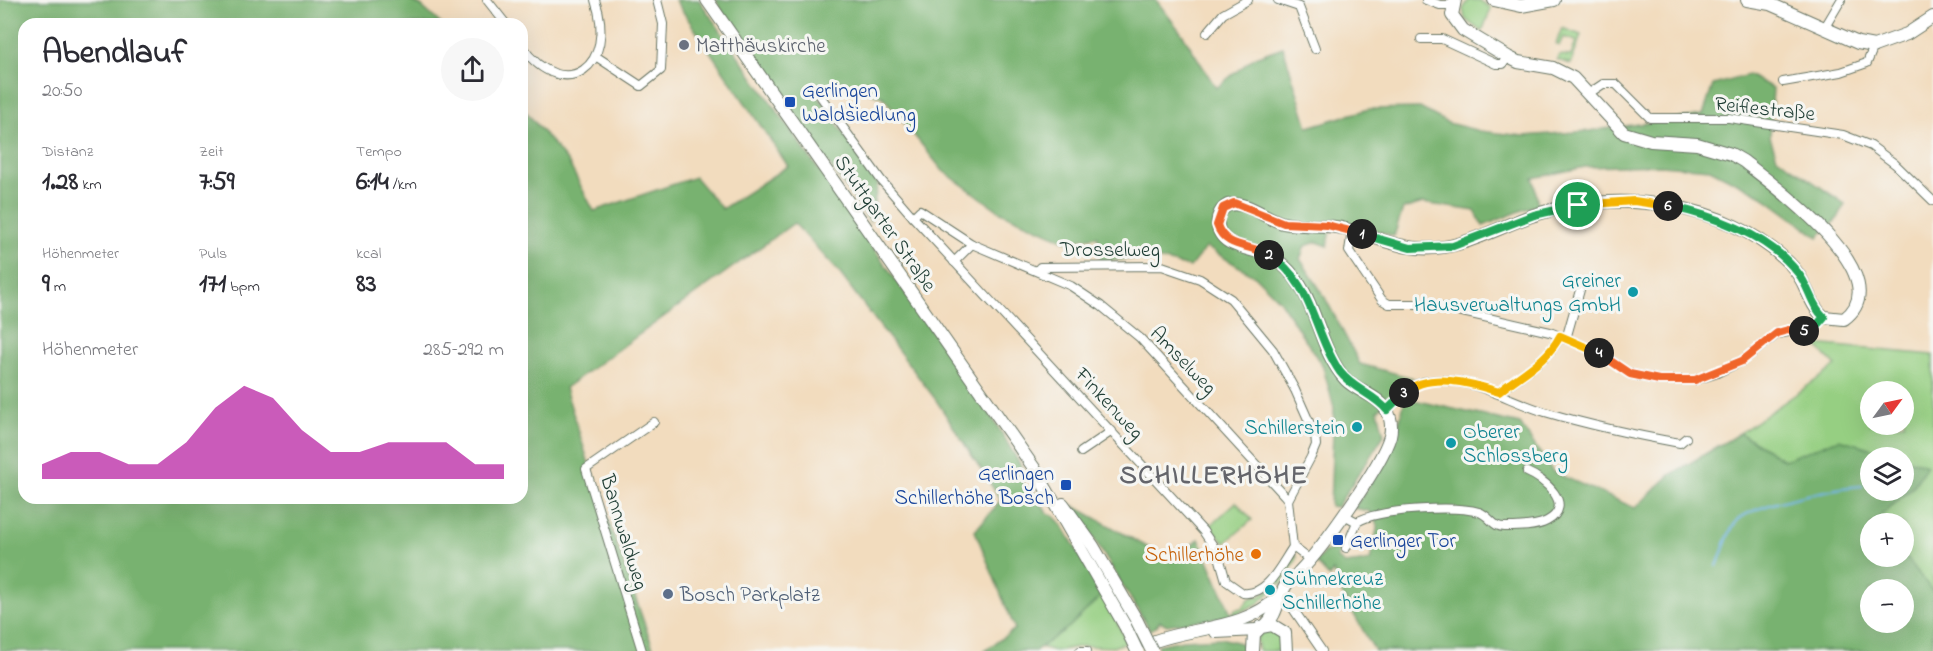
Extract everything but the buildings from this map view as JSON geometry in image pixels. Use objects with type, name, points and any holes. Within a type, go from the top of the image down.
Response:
[{"type":"main road","name":"Stuttgarter Straße","points":[[707,0],[1034,468],[1086,545],[1131,623],[1153,646]]},
{"type":"main road","points":[[1494,0],[1511,5],[1554,0]]},
{"type":"main road","points":[[1747,0],[1770,4],[1858,43],[1874,46],[1907,34],[1933,17]]},
{"type":"main road","points":[[1225,633],[1252,648],[1261,628],[1299,573],[1344,515],[1388,443],[1391,424],[1387,410],[1374,397],[1353,385],[1341,373],[1302,288],[1288,269],[1264,252],[1229,241],[1217,225],[1221,211],[1234,203],[1284,223],[1327,225],[1410,248],[1435,249],[1453,246],[1556,209],[1599,201],[1651,203],[1700,214],[1766,244],[1798,273],[1816,308],[1824,317],[1844,319],[1851,314],[1857,299],[1851,265],[1828,233],[1756,171],[1731,154],[1697,144],[1642,140],[1624,133],[1579,83],[1565,73],[1508,57],[1463,30],[1452,15],[1454,3]]},
{"type":"main road","points":[[1283,598],[1280,628],[1288,639],[1286,651]]},
{"type":"main road","points":[[1153,646],[1173,635],[1206,630],[1251,617],[1283,598]]},
{"type":"main road","name":"Stuttgarter Straße","points":[[1131,623],[1132,651]]},
{"type":"main road","points":[[1206,630],[1225,633],[1280,628]]},
{"type":"street","points":[[487,0],[501,18]]},
{"type":"street","points":[[528,54],[542,70],[562,75],[583,69],[597,57],[603,33],[595,0]]},
{"type":"street","points":[[597,57],[641,86],[662,70],[662,18],[657,0]]},
{"type":"street","points":[[1207,33],[1223,14],[1248,0]]},
{"type":"street","points":[[1278,0],[1299,7],[1315,49]]},
{"type":"street","points":[[1426,0],[1440,5],[1454,3]]},
{"type":"street","points":[[1825,27],[1841,0]]},
{"type":"street","points":[[1421,39],[1443,39],[1496,64],[1503,64],[1508,57]]},
{"type":"street","points":[[1783,82],[1841,72],[1867,63],[1874,46]]},
{"type":"street","name":"Reiflestraße","points":[[1588,94],[1603,84],[1616,84],[1650,118],[1729,118],[1843,135],[1879,152],[1933,201]]},
{"type":"street","points":[[821,97],[880,180],[913,217]]},
{"type":"street","name":"Amselweg","points":[[913,217],[920,210],[972,244],[1078,291],[1140,338],[1263,470],[1288,501]]},
{"type":"street","name":"Finkenweg","points":[[913,217],[1112,431],[1210,541],[1218,553],[1226,581],[1234,589],[1251,594],[1265,586],[1293,547]]},
{"type":"street","points":[[1349,230],[1349,251],[1382,300],[1389,304],[1427,303],[1563,338],[1600,353],[1630,374],[1659,380],[1695,380],[1742,361],[1777,333],[1812,328],[1824,317]]},
{"type":"street","points":[[954,262],[972,244]]},
{"type":"street","name":"Drosselweg","points":[[1037,271],[1040,267],[1162,266],[1200,279],[1231,299],[1273,351],[1295,390],[1315,435],[1316,445],[1288,501]]},
{"type":"street","points":[[1499,392],[1542,362],[1563,338],[1580,290]]},
{"type":"street","points":[[1387,410],[1406,391],[1423,382],[1467,384],[1499,392],[1511,400],[1580,421],[1680,442],[1686,438]]},
{"type":"street","name":"Bannwaldweg","points":[[642,651],[586,469],[654,422]]},
{"type":"street","points":[[1082,452],[1112,431]]},
{"type":"street","points":[[1346,548],[1357,522],[1372,514],[1435,510],[1478,512],[1486,515],[1492,524],[1503,528],[1543,522],[1556,513],[1559,504],[1557,496],[1545,481],[1527,472]]},
{"type":"street","points":[[1288,501],[1293,547],[1309,559]]},
{"type":"street","points":[[1344,515],[1357,522]]},
{"type":"street","points":[[1283,598],[1322,651]]},
{"type":"street","points":[[1080,651],[1087,651]]},
{"type":"green space","points":[[0,0],[409,0],[421,6],[434,18],[18,18],[18,504],[528,504],[528,114],[568,162],[594,211],[695,177],[722,209],[788,166],[675,0],[699,0],[989,412],[1024,471],[1020,478],[1027,489],[1033,490],[1047,513],[1053,515],[1062,525],[1103,594],[1069,627],[1035,651],[984,651],[1015,629],[975,531],[1001,500],[936,400],[838,271],[794,223],[565,388],[596,486],[654,651],[0,651]]},
{"type":"green space","points":[[716,0],[1156,0],[1183,35],[1216,88],[1255,57],[1283,47],[1308,127],[1369,109],[1420,108],[1448,123],[1480,131],[1524,136],[1589,131],[1703,115],[1713,85],[1748,75],[1773,88],[1770,137],[1777,157],[1845,204],[1838,218],[1818,237],[1762,196],[1710,169],[1660,165],[1585,167],[1533,178],[1538,204],[1483,226],[1475,211],[1423,203],[1403,209],[1394,236],[1333,219],[1328,246],[1317,242],[1305,246],[1300,259],[1323,294],[1360,364],[1413,378],[1378,410],[1384,435],[1337,507],[1330,506],[1334,408],[1323,367],[1280,301],[1255,276],[1206,247],[1190,267],[1152,258],[1100,261],[1098,236],[1066,241],[1001,212],[943,171],[883,97],[840,81],[818,96],[878,184],[870,222],[728,22]]},
{"type":"green space","points":[[1469,0],[1479,0],[1491,8],[1482,32],[1465,19],[1463,9]]},
{"type":"green space","points":[[1562,28],[1581,35],[1571,64],[1557,60],[1559,55],[1571,56],[1576,41],[1563,37],[1559,46],[1556,44]]},
{"type":"green space","points":[[1814,344],[1933,355],[1933,595],[1911,567],[1914,567],[1914,513],[1884,513],[1897,501],[1914,501],[1914,447],[1865,447],[1843,441],[1784,460],[1740,433],[1836,366]]},
{"type":"green space","points":[[1405,398],[1520,424],[1553,472],[1635,508],[1670,475],[1740,433],[1784,460],[1839,439],[1867,447],[1860,447],[1860,501],[1897,501],[1884,513],[1860,513],[1860,567],[1914,567],[1933,592],[1933,651],[1375,651],[1341,592],[1333,571],[1329,577],[1316,563],[1324,552],[1338,548],[1340,552],[1337,558],[1345,564],[1370,561],[1378,525],[1369,511],[1354,508],[1386,456]]},
{"type":"green space","points":[[1914,461],[1927,465],[1914,485]]},
{"type":"green space","points":[[1236,502],[1252,520],[1225,543],[1210,526]]},
{"type":"green space","points":[[1074,506],[1172,561],[1199,539],[1232,616],[1167,625],[1160,621],[1150,630]]},
{"type":"green space","points":[[1292,556],[1297,556],[1296,561],[1281,584],[1275,581]]},
{"type":"green space","points":[[1272,586],[1275,587],[1259,603],[1232,616],[1235,609],[1242,608],[1250,598],[1260,596]]},
{"type":"green space","points":[[1103,594],[1127,642],[1113,647],[1084,646],[1055,651],[1039,647],[1069,627]]},
{"type":"green space","points":[[1269,630],[1280,636],[1280,651],[1259,651],[1257,639],[1261,633]]},
{"type":"green space","points":[[1221,638],[1240,643],[1249,651],[1160,651],[1157,645],[1183,640]]},
{"type":"waterway","points":[[1717,566],[1731,529],[1747,514],[1797,497],[1860,486]]},
{"type":"place","name":"Matthäuskirche","points":[[684,45]]},
{"type":"place","name":"Gerlingen Waldsiedlung","points":[[790,102]]},
{"type":"place","name":"Greiner Hausverwaltungs GmbH","points":[[1633,292]]},
{"type":"place","name":"Schillerstein","points":[[1357,427]]},
{"type":"place","name":"Oberer Schlossberg","points":[[1451,443]]},
{"type":"place","name":"Gerlingen Schillerhöhe Bosch","points":[[1066,485]]},
{"type":"place","name":"Gerlinger Tor","points":[[1338,540]]},
{"type":"place","name":"Schillerhöhe","points":[[1256,554]]},
{"type":"place","name":"Sühnekreuz Schillerhöhe","points":[[1270,590]]},
{"type":"place","name":"Bosch Parkplatz","points":[[668,594]]},
{"type":"district","name":"SCHILLERHÖHE","points":[[1214,474]]},
{"type":"route","points":[[1599,201],[1651,203],[1700,214],[1755,237],[1792,265],[1804,280],[1816,308],[1824,317],[1817,325],[1805,331],[1788,330],[1777,333],[1742,361],[1715,374],[1695,380],[1659,380],[1630,374],[1614,365],[1600,353],[1560,336],[1553,350],[1542,362],[1499,392],[1467,384],[1443,381],[1423,382],[1406,391],[1387,410],[1374,397],[1346,380],[1336,366],[1302,288],[1288,269],[1264,252],[1235,244],[1224,238],[1217,225],[1223,208],[1234,203],[1284,223],[1327,225],[1410,248],[1435,249],[1467,242],[1534,215],[1578,205],[1599,201]]}]
